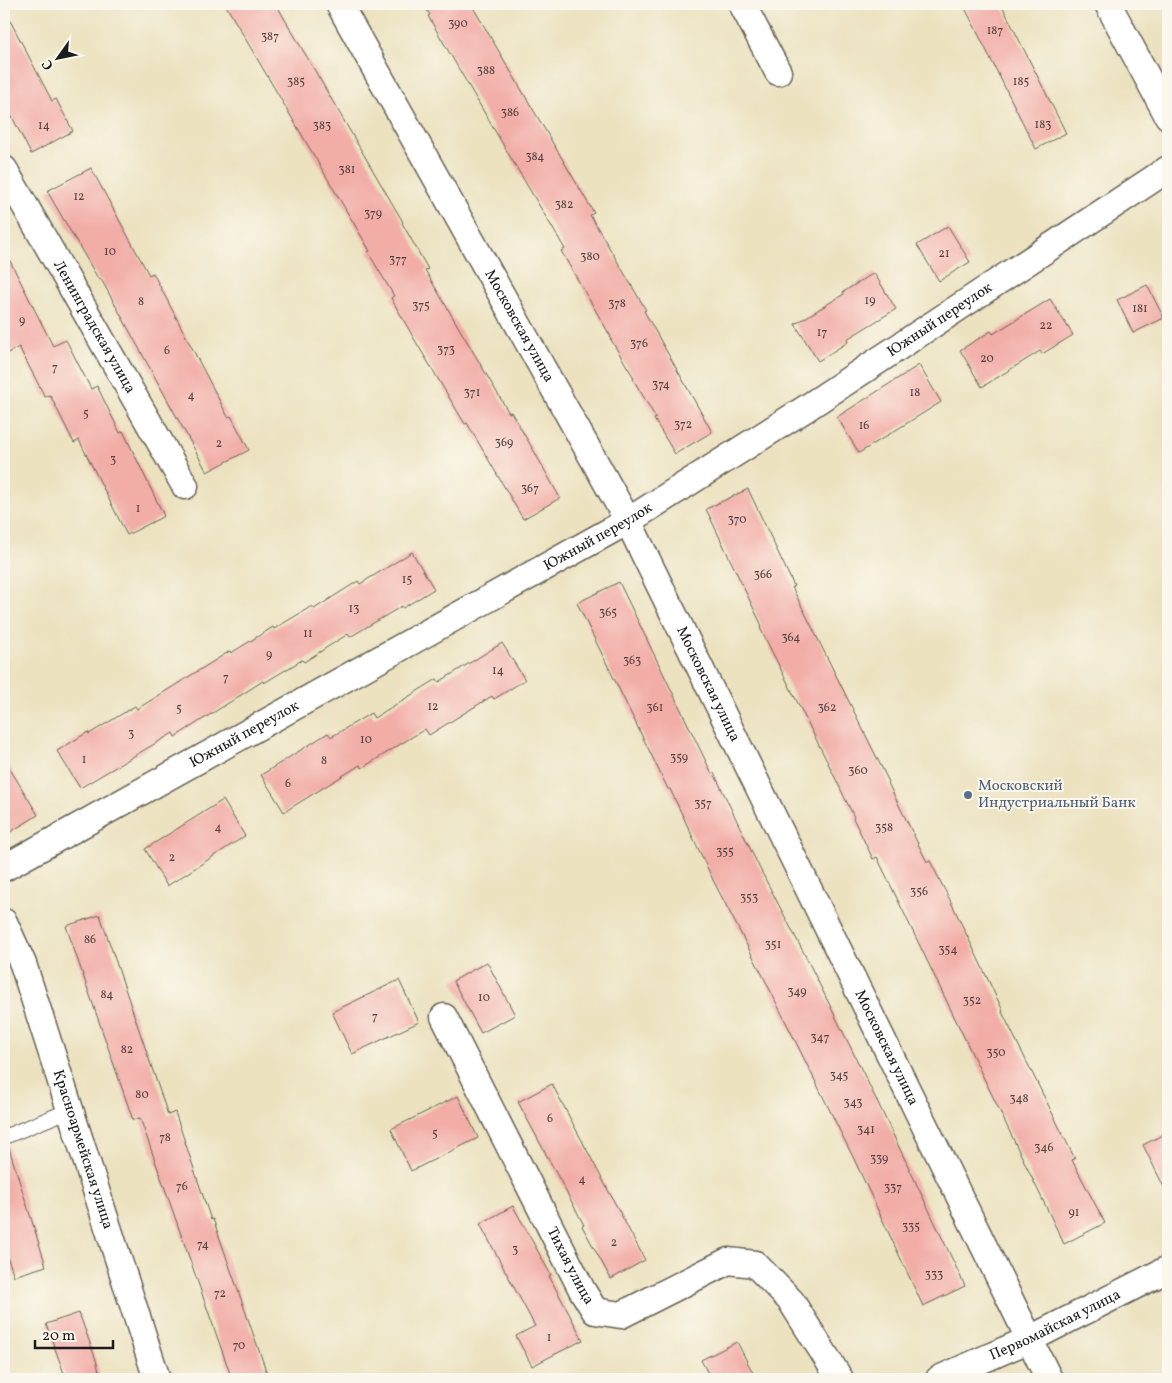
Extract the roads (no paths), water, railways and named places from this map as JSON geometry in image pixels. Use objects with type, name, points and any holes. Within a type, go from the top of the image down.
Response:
[{"type":"street","name":"Московская улица","points":[[339,4],[628,522],[1049,1379]]},
{"type":"street","points":[[742,4],[778,72]]},
{"type":"street","points":[[1108,4],[1168,116]]},
{"type":"street","name":"Ленинградская улица","points":[[4,168],[185,486]]},
{"type":"street","name":"Южный переулок","points":[[4,868],[628,522],[805,409],[1168,169]]},
{"type":"street","name":"Красноармейская улица","points":[[4,922],[14,968],[70,1110],[157,1379]]},
{"type":"street","name":"Тихая улица","points":[[444,1017],[582,1290],[595,1311],[621,1315],[728,1261],[755,1264],[791,1301],[840,1379]]},
{"type":"street","name":"Первомайская улица","points":[[939,1379],[1030,1339],[1168,1269]]},
{"type":"lane","points":[[4,1137],[70,1110]]},
{"type":"place","name":"Московский Индустриальный Банк","points":[[968,795]]}]
